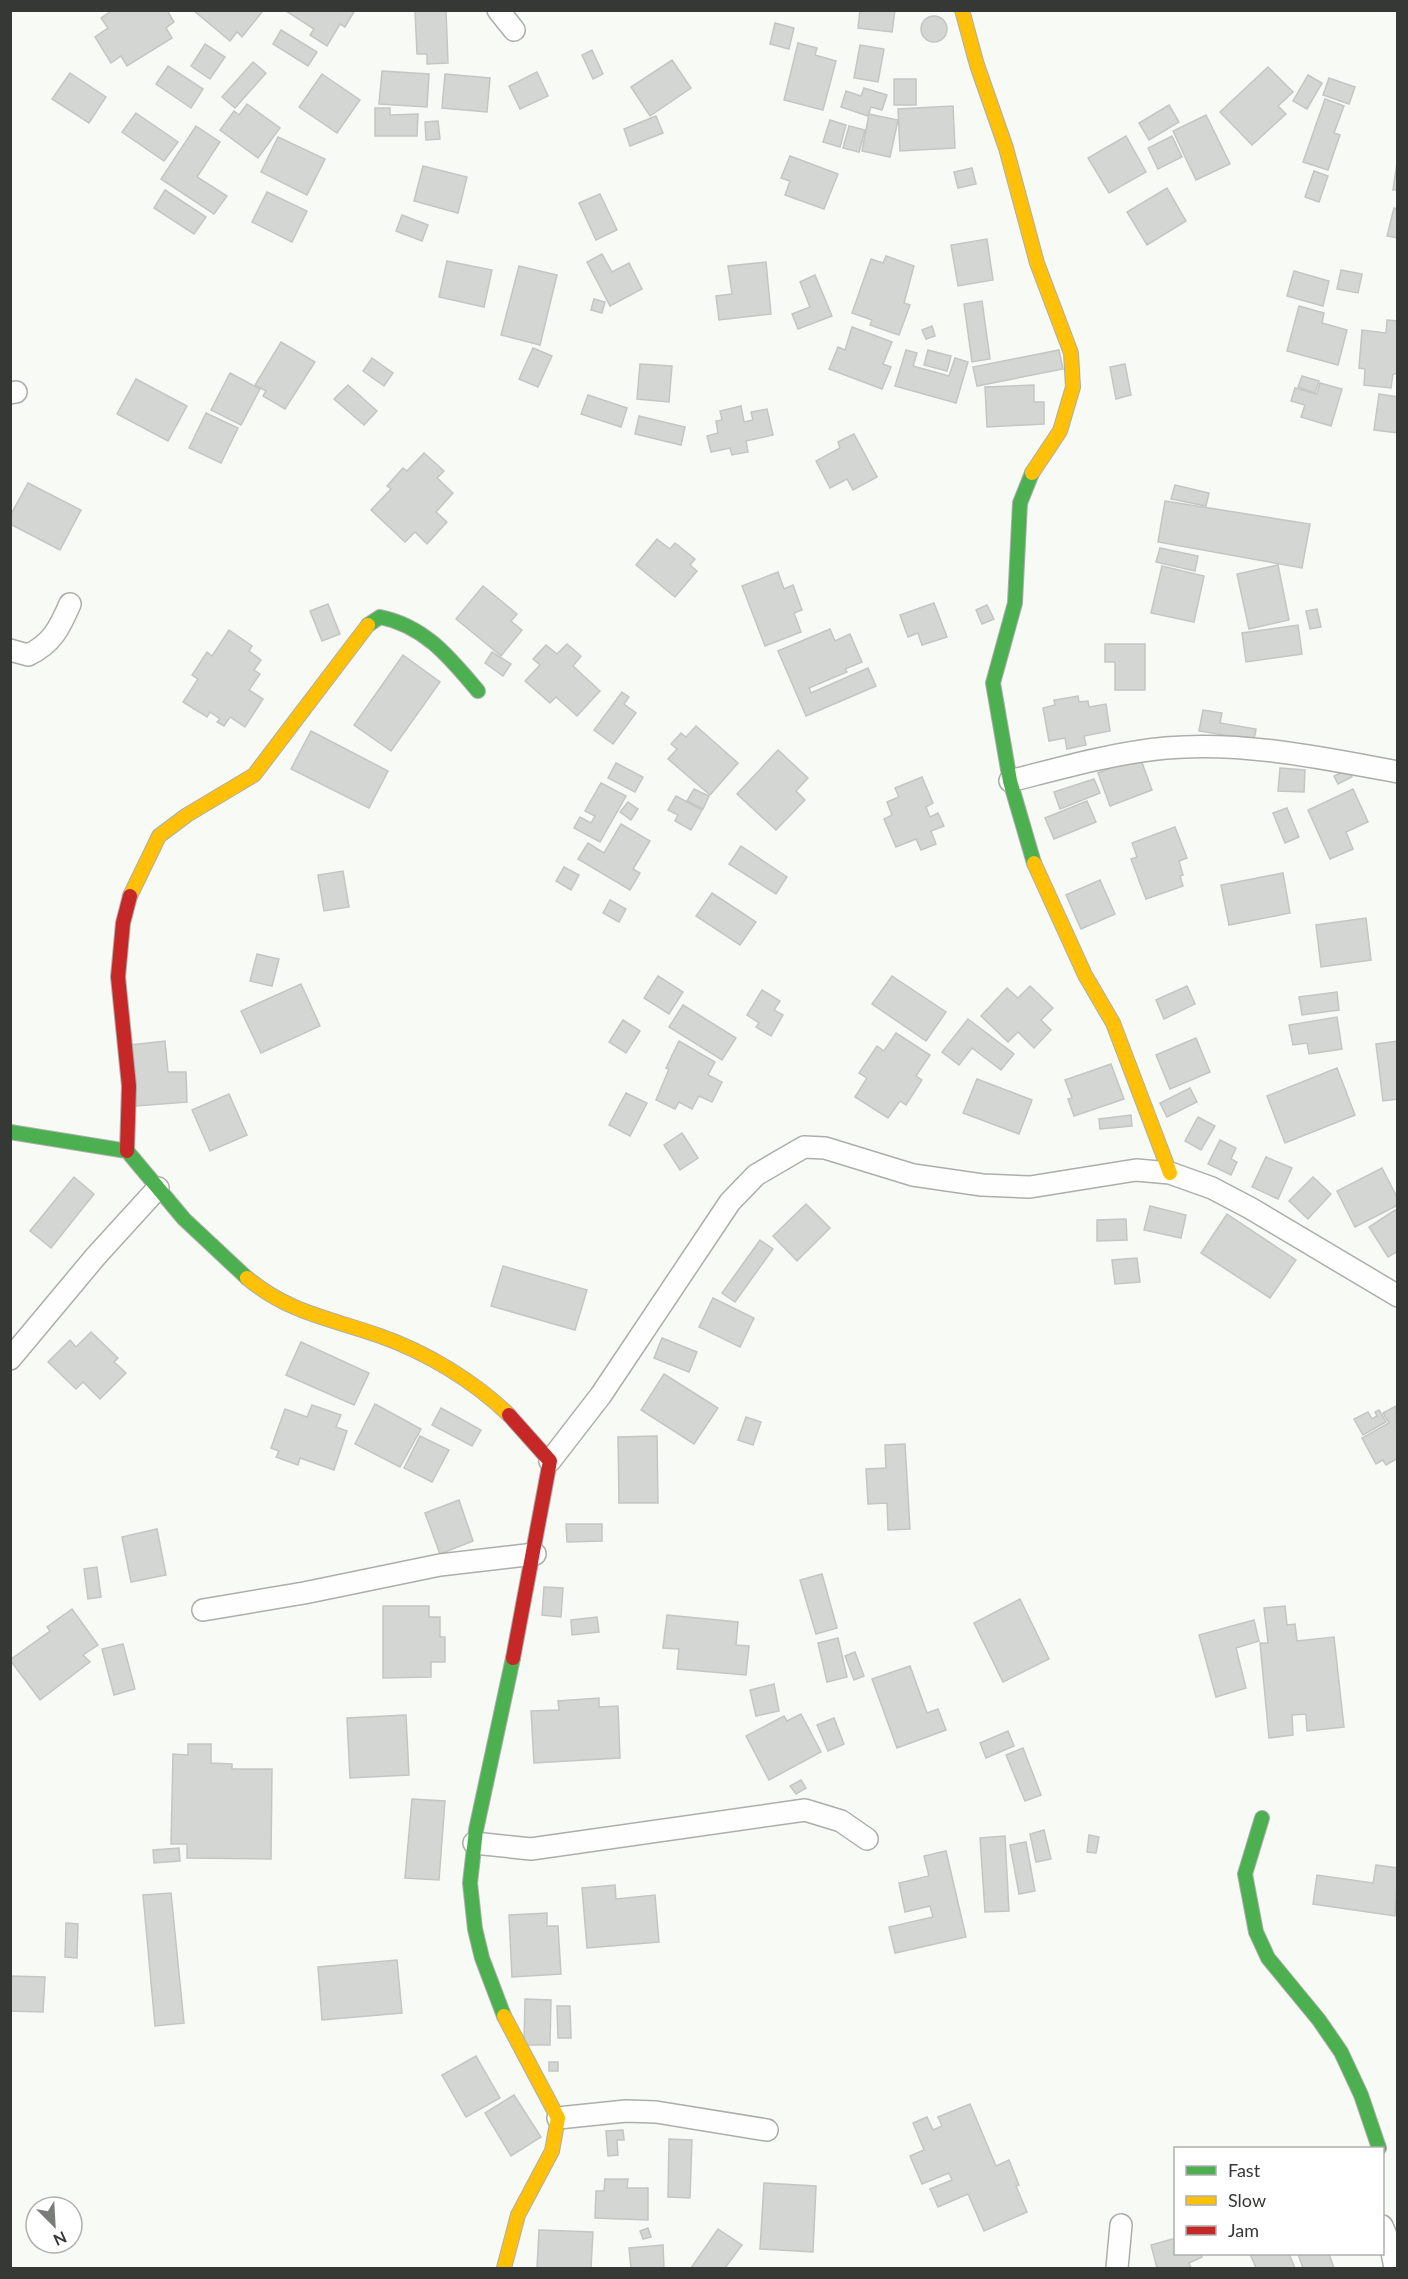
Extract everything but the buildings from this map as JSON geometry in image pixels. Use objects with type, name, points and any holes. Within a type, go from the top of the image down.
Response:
[{"type":"street","points":[[498,10],[514,30]]},
{"type":"street","points":[[962,10],[976,65],[1006,148],[1037,263],[1071,353],[1073,387],[1060,431],[1035,465],[1020,504],[1015,603],[993,682],[1010,781],[1035,867],[1085,975],[1113,1023],[1170,1173]]},
{"type":"street","points":[[10,650],[28,655],[44,648],[60,628],[70,604]]},
{"type":"street","points":[[127,1151],[129,1086],[118,977],[121,944],[132,890],[159,836],[187,814],[254,775],[364,628],[380,616],[396,618],[416,628],[444,651],[478,691]]},
{"type":"street","points":[[1010,781],[1082,762],[1167,748],[1227,747],[1321,757],[1398,772]]},
{"type":"street","points":[[10,1132],[127,1151],[158,1188],[226,1260],[265,1290],[300,1311],[384,1337],[418,1353],[504,1410],[550,1461]]},
{"type":"street","points":[[504,2268],[515,2225],[526,2197],[554,2151],[559,2135],[558,2118],[507,2022],[475,1932],[470,1897],[474,1843],[535,1554],[550,1461],[601,1395],[730,1202],[756,1175],[804,1147],[825,1148],[913,1175],[982,1185],[1030,1187],[1136,1170],[1170,1173],[1212,1188],[1250,1208],[1398,1296]]},
{"type":"street","points":[[10,1359],[96,1256],[158,1188]]},
{"type":"street","points":[[203,1610],[304,1593],[440,1565],[535,1554]]},
{"type":"street","points":[[474,1843],[531,1849],[805,1810],[841,1821],[867,1839]]},
{"type":"street","points":[[1262,1818],[1245,1875],[1256,1932],[1268,1958],[1319,2020],[1341,2052],[1361,2095],[1379,2147]]},
{"type":"street","points":[[558,2118],[626,2111],[656,2112],[767,2130]]},
{"type":"street","points":[[1118,2268],[1121,2225]]},
{"type":"street","points":[[1384,2229],[1395,2268]]},
{"type":"traffic: fast","points":[[1032,473],[1020,503],[1015,603],[993,683],[1010,781],[1034,863]]},
{"type":"traffic: fast","points":[[368,625],[380,617],[410,628],[447,655],[478,691]]},
{"type":"traffic: fast","points":[[10,1132],[127,1151],[184,1219],[247,1278]]},
{"type":"traffic: fast","points":[[504,2016],[482,1958],[475,1929],[470,1883],[476,1830],[513,1658]]},
{"type":"traffic: fast","points":[[1262,1818],[1245,1874],[1256,1932],[1268,1958],[1319,2020],[1341,2052],[1361,2095],[1379,2147]]},
{"type":"traffic: slow","points":[[962,10],[977,65],[1006,148],[1037,263],[1071,353],[1073,387],[1060,431],[1032,473]]},
{"type":"traffic: slow","points":[[130,896],[159,836],[187,815],[254,775],[368,625]]},
{"type":"traffic: slow","points":[[1034,863],[1085,975],[1113,1023],[1170,1173]]},
{"type":"traffic: slow","points":[[247,1278],[279,1300],[311,1314],[415,1350],[465,1379],[509,1415]]},
{"type":"traffic: slow","points":[[504,2016],[558,2118],[552,2151],[518,2215],[504,2268]]},
{"type":"traffic: jam","points":[[127,1151],[129,1086],[118,977],[123,923],[130,896]]},
{"type":"traffic: jam","points":[[509,1415],[550,1461],[513,1658]]}]
